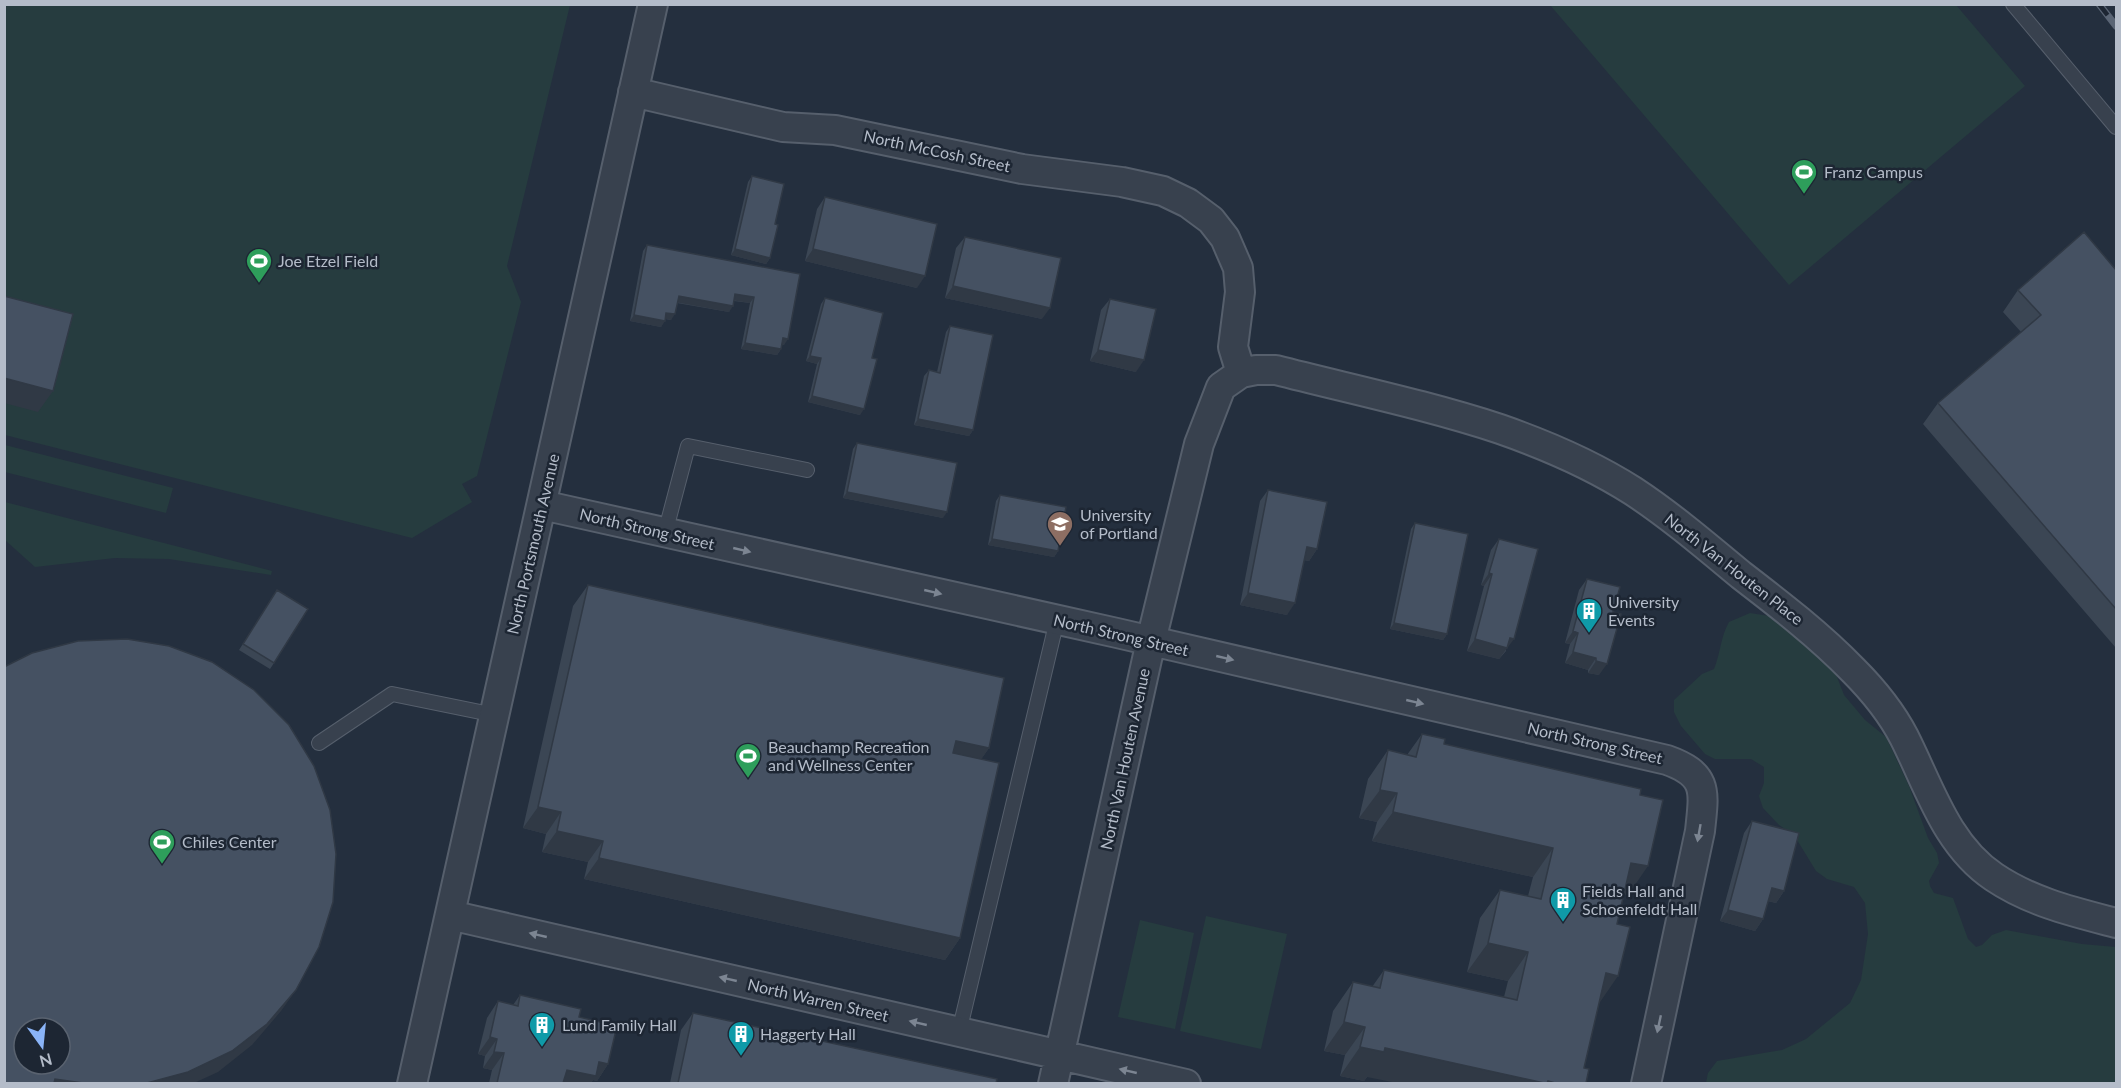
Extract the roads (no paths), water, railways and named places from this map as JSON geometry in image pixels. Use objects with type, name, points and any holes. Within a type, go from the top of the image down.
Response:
[{"type":"street","name":"North Portsmouth Avenue","points":[[412,1083],[653,4]]},
{"type":"street","name":"North McCosh Street","points":[[633,92],[783,127],[834,130],[1022,169],[1122,182],[1163,191],[1188,203],[1211,220],[1225,238],[1238,268],[1240,292],[1233,347],[1241,373]]},
{"type":"street","name":"North Van Houten Place","points":[[1241,373],[1276,370],[1500,429],[1546,447],[1632,490],[1812,631],[1854,671],[1887,708],[1903,735],[1950,831],[1978,863],[1993,876],[2025,894],[2061,909],[2116,922]]},
{"type":"street","name":"North Van Houten Avenue","points":[[1053,1083],[1151,641],[1199,444],[1221,387],[1241,373]]},
{"type":"street","name":"North Strong Street","points":[[542,505],[1151,641],[1685,766],[1697,776],[1703,797],[1700,831],[1646,1083]]},
{"type":"street","name":"North Warren Street","points":[[450,915],[1185,1083]]},
{"type":"lane","points":[[2013,4],[2116,127]]},
{"type":"lane","points":[[665,532],[688,446],[807,470]]},
{"type":"lane","points":[[959,1032],[1057,620]]},
{"type":"lane","points":[[319,743],[392,694],[495,715]]},
{"type":"railway","points":[[2099,4],[2116,26]]},
{"type":"place","name":"Franz Campus","points":[[1804,195]]},
{"type":"place","name":"Joe Etzel Field","points":[[259,284]]},
{"type":"place","name":"University of Portland","points":[[1060,547]]},
{"type":"place","name":"University Events","points":[[1589,634]]},
{"type":"place","name":"Beauchamp Recreation and Wellness Center","points":[[748,779]]},
{"type":"place","name":"Chiles Center","points":[[162,865]]},
{"type":"place","name":"Fields Hall and Schoenfeldt Hall","points":[[1563,923]]},
{"type":"place","name":"Lund Family Hall","points":[[542,1048]]},
{"type":"place","name":"Haggerty Hall","points":[[741,1057]]}]
